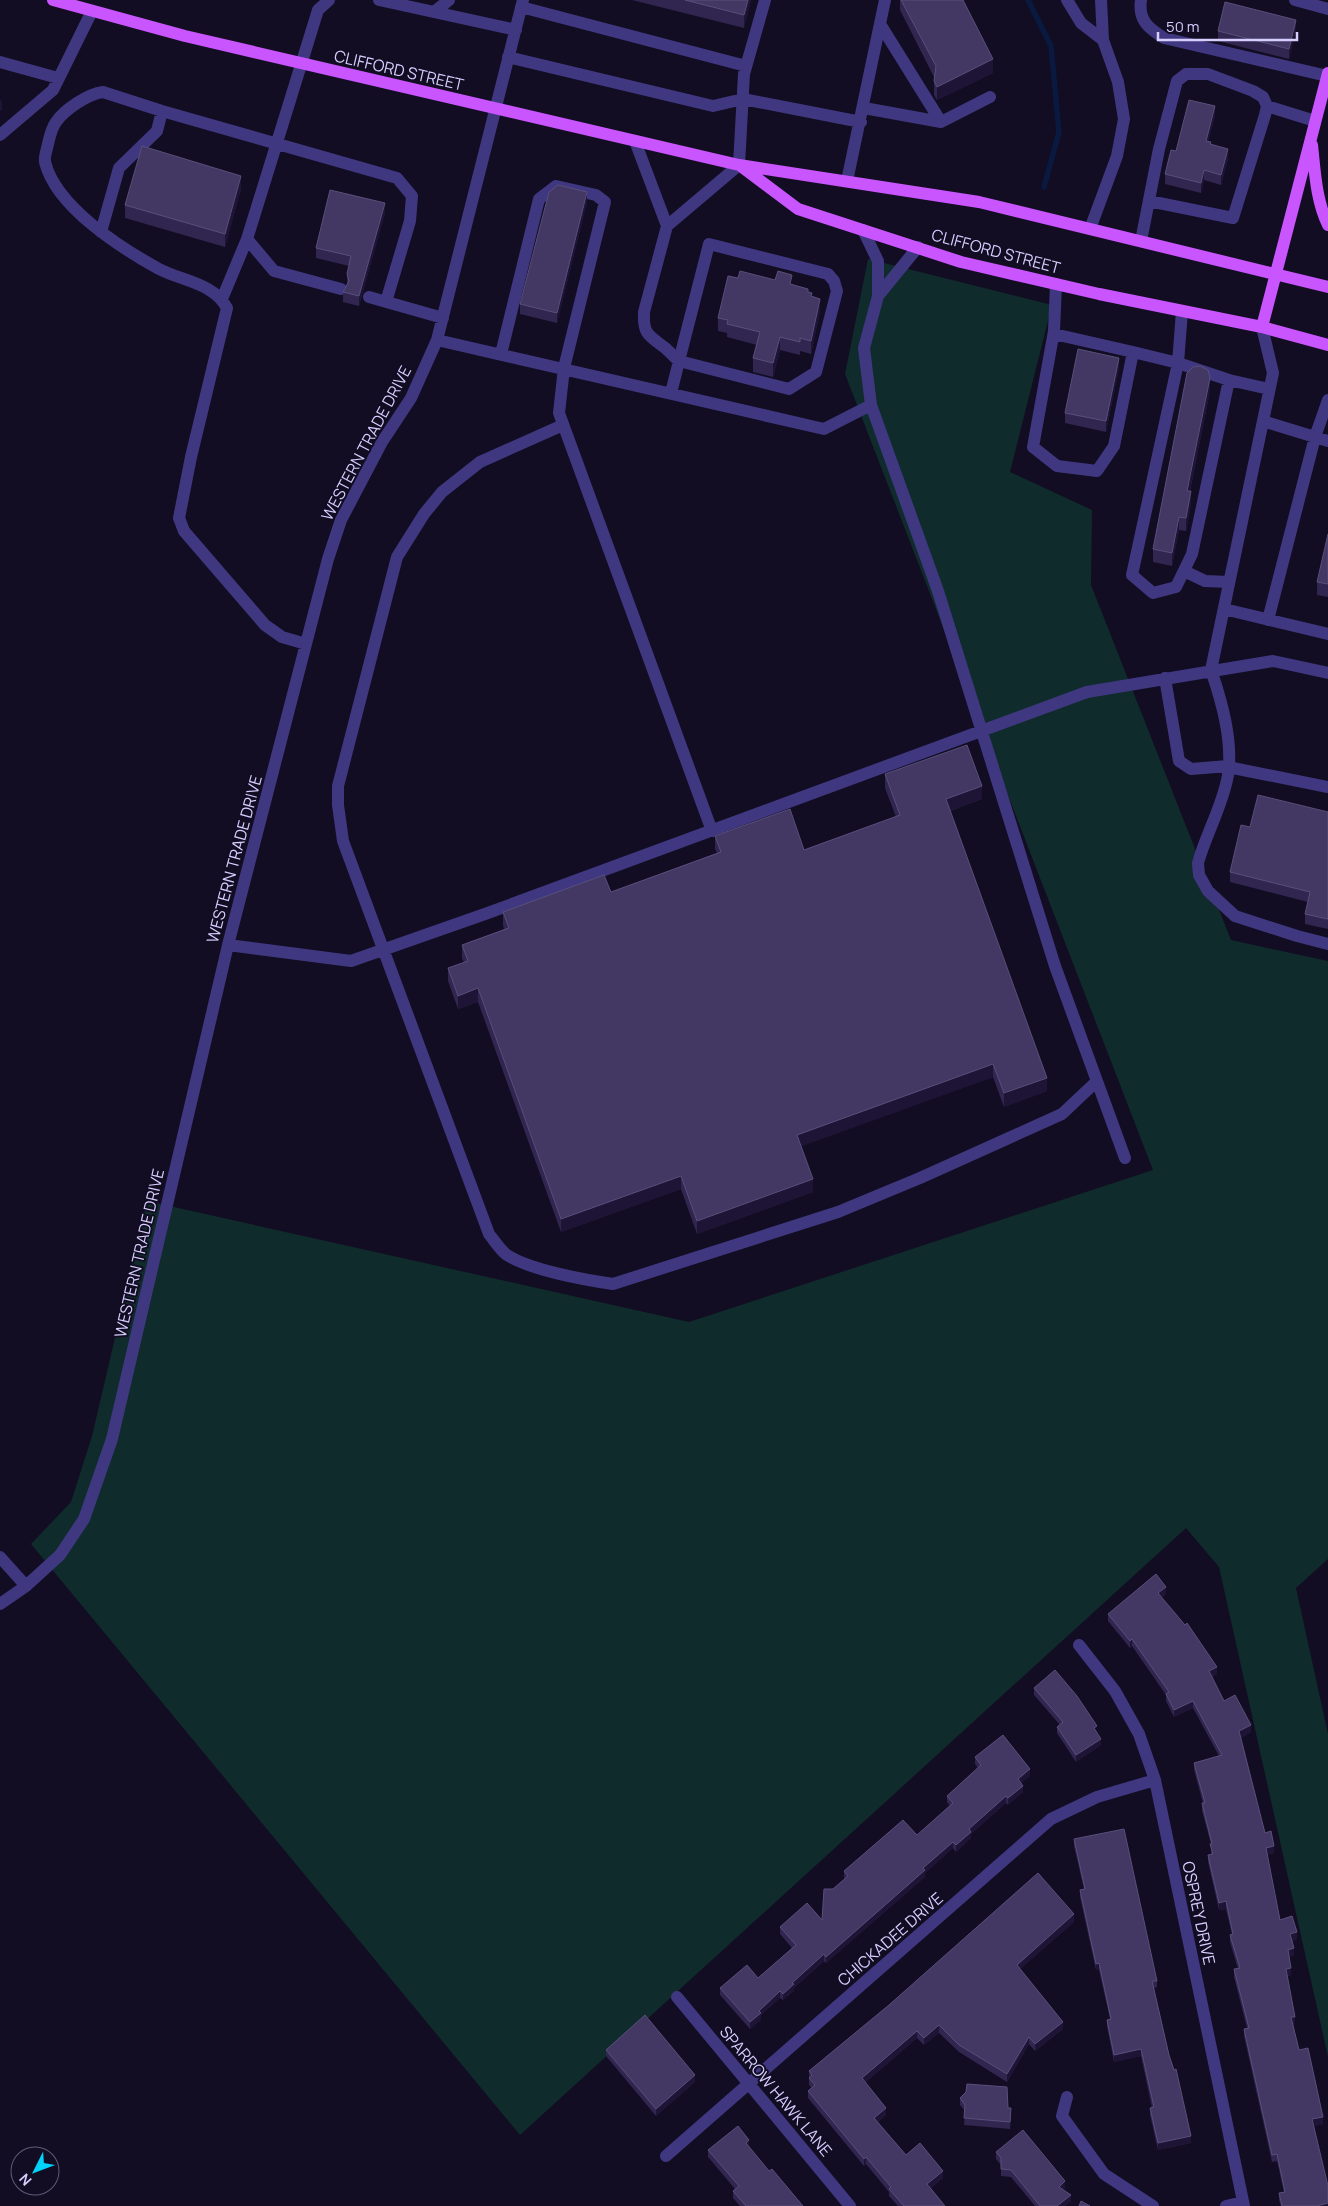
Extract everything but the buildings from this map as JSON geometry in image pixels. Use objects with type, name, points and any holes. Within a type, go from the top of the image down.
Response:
[{"type":"main road","name":"CLIFFORD STREET","points":[[53,0],[185,36],[739,165],[979,202],[1328,288]]},
{"type":"main road","points":[[1262,327],[1328,75]]},
{"type":"main road","points":[[1311,137],[1318,195],[1328,225]]},
{"type":"main road","name":"CLIFFORD STREET","points":[[739,165],[798,208],[961,262],[1262,327],[1328,344]]},
{"type":"street","points":[[222,299],[247,239],[276,143],[303,64],[318,10],[329,0]]},
{"type":"street","points":[[379,0],[516,30]]},
{"type":"street","points":[[434,12],[448,0]]},
{"type":"street","points":[[670,393],[679,361],[709,244],[828,274],[834,281],[836,291],[816,372],[789,389],[679,361],[646,333],[643,325],[644,312],[667,226],[739,165],[746,66],[765,0]]},
{"type":"street","points":[[847,181],[864,108],[885,0]]},
{"type":"street","points":[[1067,0],[1081,24],[1104,40]]},
{"type":"street","points":[[1090,229],[1117,156],[1124,119],[1118,82],[1104,40],[1101,0]]},
{"type":"street","points":[[1141,0],[1141,19],[1164,38],[1328,75]]},
{"type":"street","points":[[1296,0],[1328,9]]},
{"type":"street","points":[[522,3],[746,66]]},
{"type":"street","name":"WESTERN TRADE DRIVE","points":[[0,1604],[26,1586],[60,1555],[84,1519],[112,1439],[228,945],[328,559],[342,520],[382,442],[411,398],[437,340],[522,3]]},
{"type":"street","points":[[0,135],[53,90],[92,10]]},
{"type":"street","points":[[880,24],[941,122]]},
{"type":"street","points":[[508,57],[714,106],[743,98],[861,122]]},
{"type":"street","points":[[0,62],[58,78]]},
{"type":"street","points":[[1141,242],[1149,202],[1174,90],[1181,76],[1186,74],[1208,74],[1253,91],[1263,97],[1267,106],[1233,218],[1149,202]]},
{"type":"street","points":[[306,644],[282,637],[266,625],[184,531],[179,518],[191,457],[227,308],[222,299],[209,289],[154,266],[117,245],[82,215],[54,184],[44,160],[52,128],[65,113],[94,93],[103,92],[162,111],[397,178],[412,196],[410,221],[386,302]]},
{"type":"street","points":[[864,108],[941,122],[990,97]]},
{"type":"street","points":[[1267,106],[1315,121]]},
{"type":"street","points":[[101,232],[118,168],[156,130],[162,111]]},
{"type":"street","points":[[635,141],[667,226]]},
{"type":"street","points":[[501,354],[539,199],[556,186],[596,195],[604,202],[564,368],[559,413],[712,831]]},
{"type":"street","points":[[863,230],[878,261],[878,296],[864,348],[871,405],[938,591],[1055,966],[1125,1158]]},
{"type":"street","points":[[247,239],[274,271],[341,289]]},
{"type":"street","points":[[878,296],[918,248]]},
{"type":"street","points":[[1056,284],[1054,334],[1033,447],[1057,466],[1097,472],[1114,446],[1133,352]]},
{"type":"street","points":[[369,297],[443,318]]},
{"type":"street","points":[[1182,311],[1178,363],[1132,574],[1153,593],[1176,587],[1192,554],[1229,380]]},
{"type":"street","points":[[1262,327],[1273,373],[1211,670],[1220,697],[1228,749],[1228,767],[1225,786],[1198,863],[1199,875],[1208,892],[1235,916],[1328,944]]},
{"type":"street","points":[[1054,334],[1178,363],[1229,380],[1269,389]]},
{"type":"street","points":[[437,340],[824,429],[871,405]]},
{"type":"street","points":[[1268,620],[1315,437],[1328,400]]},
{"type":"street","points":[[1263,421],[1328,441]]},
{"type":"street","points":[[563,425],[480,462],[442,492],[424,514],[397,557],[338,786],[338,805],[343,841],[489,1234],[505,1254],[522,1262],[582,1279],[613,1284],[838,1212],[920,1178],[1062,1114],[1097,1081]]},
{"type":"street","points":[[1184,571],[1204,581],[1229,582]]},
{"type":"street","points":[[1224,609],[1328,634]]},
{"type":"street","points":[[228,945],[351,961],[712,831],[1087,692],[1273,661],[1328,673]]},
{"type":"street","points":[[1165,678],[1179,761],[1191,769],[1228,767],[1328,787]]},
{"type":"street","points":[[0,1557],[26,1586]]},
{"type":"street","name":"OSPREY DRIVE","points":[[1078,1645],[1115,1691],[1139,1734],[1155,1780],[1243,2204]]},
{"type":"street","name":"CHICKADEE DRIVE","points":[[666,2156],[1052,1819],[1097,1796],[1155,1780]]},
{"type":"street","name":"SPARROW HAWK LANE","points":[[677,1997],[850,2206]]},
{"type":"street","points":[[1068,2098],[1062,2116],[1104,2174],[1153,2206]]},
{"type":"street","points":[[1226,2206],[1243,2204]]},
{"type":"green space","points":[[868,259],[1052,305],[1010,472],[1092,510],[1091,585],[1231,940],[1328,961],[1328,1559],[1296,1588],[1328,1734],[1328,2057],[1219,1567],[1186,1528],[520,2135],[31,1544],[71,1502],[92,1436],[147,1201],[689,1322],[1153,1170],[845,374]]},
{"type":"waterway","points":[[1028,0],[1051,46],[1059,132],[1044,187]]}]
